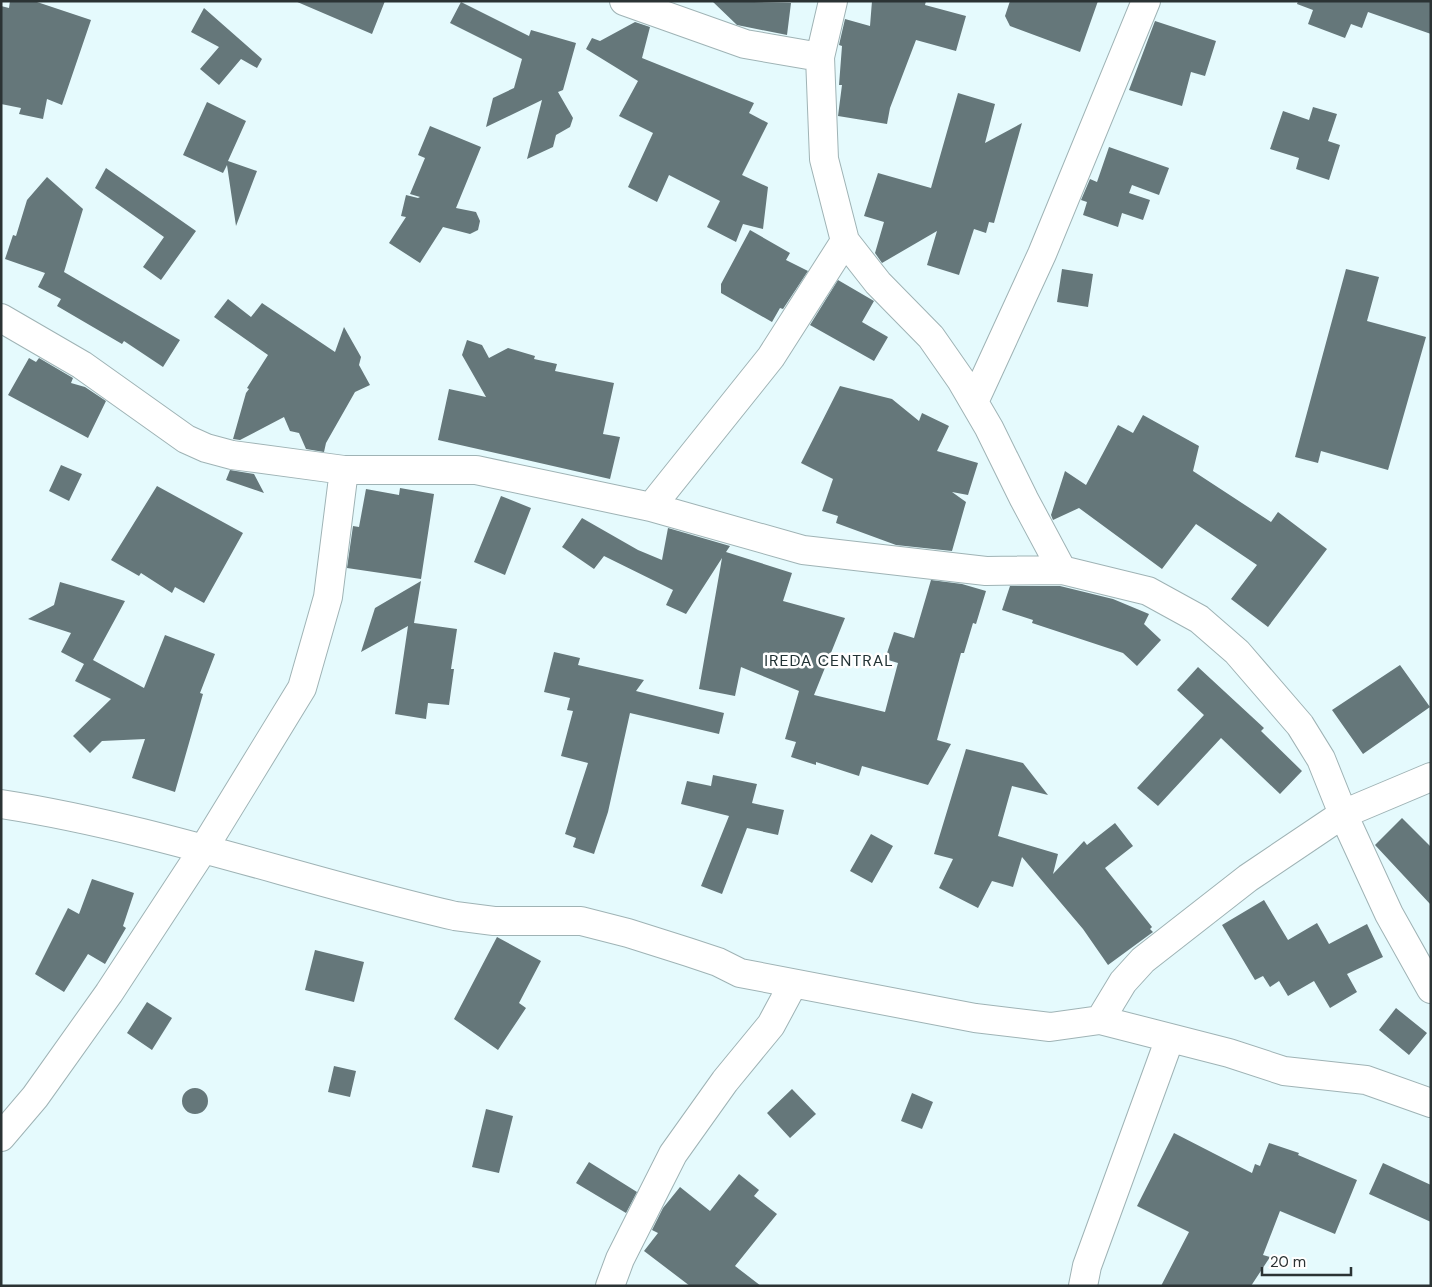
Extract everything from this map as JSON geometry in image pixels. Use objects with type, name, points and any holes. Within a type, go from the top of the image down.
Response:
[{"type":"street","points":[[624,1],[745,44],[820,57]]},
{"type":"street","points":[[833,1],[820,57],[824,158],[845,241],[878,283],[931,337],[974,402],[1062,570]]},
{"type":"street","points":[[974,402],[1042,254],[1146,1]]},
{"type":"street","points":[[650,507],[771,357],[845,241]]},
{"type":"street","points":[[1,318],[82,365],[186,439],[206,448],[232,455],[344,470],[476,470],[650,507],[770,543],[803,550],[986,571],[1062,570],[1148,591],[1199,619],[1237,652],[1300,726],[1321,759],[1343,814],[1390,914],[1431,989]]},
{"type":"street","points":[[1,1137],[35,1097],[109,993],[204,848],[302,688],[328,597],[344,470]]},
{"type":"street","points":[[1100,1020],[1123,982],[1143,960],[1248,878],[1343,814],[1431,777]]},
{"type":"street","points":[[1,804],[66,814],[204,848],[455,916],[494,921],[580,921],[628,933],[688,952],[718,962],[740,973],[975,1018],[1050,1027],[1100,1020],[1229,1053],[1284,1071],[1355,1077],[1379,1083],[1431,1103]]},
{"type":"street","points":[[610,1286],[620,1259],[673,1154],[725,1080],[771,1025],[793,984]]},
{"type":"street","points":[[1083,1286],[1087,1266],[1170,1038]]},
{"type":"building","points":[[10,1],[34,1],[91,20],[62,105],[47,99],[43,119],[19,114],[21,108],[1,104],[1,6],[9,8]]},
{"type":"building","points":[[295,1],[385,1],[372,34]]},
{"type":"building","points":[[712,1],[791,3],[787,35],[737,25]]},
{"type":"building","points":[[872,1],[926,1],[925,5],[966,16],[956,51],[916,40],[890,108],[887,124],[838,116],[842,85],[839,85],[842,46],[839,45],[845,19],[870,26]]},
{"type":"building","points":[[1010,1],[1098,1],[1080,52],[1010,26],[1005,16]]},
{"type":"building","points":[[1298,1],[1431,1],[1431,34],[1368,12],[1362,28],[1351,24],[1345,38],[1308,24],[1313,10],[1297,4]]},
{"type":"building","points":[[461,2],[529,36],[531,30],[576,43],[563,90],[558,92],[573,118],[570,127],[556,135],[553,147],[527,159],[542,100],[486,127],[493,98],[514,88],[522,59],[450,23]]},
{"type":"building","points":[[204,8],[262,59],[257,68],[241,59],[219,85],[200,69],[219,47],[191,32]]},
{"type":"building","points":[[1155,21],[1216,41],[1205,76],[1191,72],[1182,106],[1129,90]]},
{"type":"building","points":[[635,22],[650,27],[642,58],[754,103],[749,113],[768,123],[742,175],[768,187],[763,229],[743,224],[736,242],[707,227],[720,201],[669,175],[657,202],[628,187],[653,133],[619,116],[638,81],[586,49],[592,38],[600,41]]},
{"type":"building","points":[[958,93],[995,104],[985,143],[1022,123],[994,223],[989,222],[986,233],[974,229],[959,275],[927,265],[937,231],[882,263],[875,253],[884,222],[864,216],[878,173],[931,188]]},
{"type":"building","points":[[207,102],[246,121],[228,161],[257,171],[236,226],[227,165],[223,173],[183,155]]},
{"type":"building","points":[[1313,107],[1337,114],[1328,141],[1340,145],[1329,180],[1296,169],[1299,158],[1270,149],[1283,111],[1309,120]]},
{"type":"building","points":[[430,126],[481,147],[456,208],[476,212],[480,221],[478,230],[470,234],[443,227],[420,263],[389,243],[406,217],[401,216],[406,195],[420,197],[410,194],[425,158],[418,155]]},
{"type":"building","points":[[1109,147],[1169,168],[1159,195],[1132,185],[1129,193],[1150,200],[1143,220],[1122,213],[1118,227],[1083,215],[1087,202],[1081,200],[1090,179],[1097,182]]},
{"type":"building","points":[[106,168],[196,231],[161,280],[143,267],[164,237],[95,188]]},
{"type":"building","points":[[47,177],[83,209],[64,272],[180,340],[163,367],[124,341],[122,344],[57,306],[61,299],[38,287],[45,273],[5,259],[13,235],[16,236],[27,200]]},
{"type":"building","points":[[750,230],[790,253],[786,260],[808,271],[783,309],[780,308],[772,322],[721,293],[721,284]]},
{"type":"building","points":[[1062,269],[1093,274],[1088,307],[1057,302]]},
{"type":"building","points":[[1346,269],[1379,277],[1367,321],[1426,337],[1388,470],[1321,451],[1318,463],[1295,457]]},
{"type":"building","points":[[838,280],[874,301],[862,322],[888,337],[874,361],[810,325]]},
{"type":"building","points":[[228,299],[251,317],[262,303],[335,352],[344,327],[361,357],[359,365],[370,385],[355,392],[326,443],[324,452],[306,449],[299,433],[290,431],[284,417],[240,440],[233,439],[246,393],[249,389],[247,388],[268,355],[214,317]]},
{"type":"building","points":[[467,340],[482,345],[489,358],[508,348],[535,356],[534,359],[557,364],[555,371],[614,383],[603,434],[620,437],[610,479],[438,440],[449,389],[486,397],[462,355]]},
{"type":"building","points":[[29,358],[36,362],[39,358],[73,378],[71,383],[85,387],[106,401],[88,438],[8,395]]},
{"type":"building","points":[[840,386],[892,399],[919,421],[922,413],[949,426],[937,451],[978,463],[968,495],[952,492],[966,502],[952,551],[896,545],[836,523],[838,516],[822,511],[833,479],[801,463]]},
{"type":"building","points":[[1143,415],[1199,446],[1193,471],[1271,522],[1278,512],[1327,549],[1268,627],[1231,599],[1257,565],[1196,524],[1162,569],[1079,508],[1053,520],[1051,515],[1065,471],[1086,485],[1118,425],[1133,433]]},
{"type":"building","points":[[61,465],[82,474],[69,501],[49,491]]},
{"type":"building","points":[[230,470],[254,474],[264,493],[226,480]]},
{"type":"building","points":[[157,486],[243,533],[204,603],[175,587],[172,593],[141,573],[139,576],[111,560]]},
{"type":"building","points":[[400,488],[434,494],[421,579],[347,568],[353,526],[359,527],[366,489],[399,495]]},
{"type":"building","points":[[501,496],[531,508],[505,575],[474,562]]},
{"type":"building","points":[[582,518],[638,550],[662,560],[668,528],[730,546],[726,552],[792,573],[783,601],[845,618],[814,695],[885,712],[898,663],[885,659],[894,632],[914,638],[931,580],[962,584],[986,591],[976,624],[973,623],[964,653],[961,653],[937,740],[951,744],[928,785],[862,766],[859,776],[816,762],[816,765],[791,757],[796,742],[785,739],[799,691],[741,667],[735,696],[699,689],[722,558],[686,614],[666,605],[673,590],[604,556],[594,569],[562,547]]},
{"type":"building","points":[[421,581],[414,623],[457,629],[451,669],[454,669],[449,705],[428,703],[426,719],[395,714],[408,626],[361,652],[375,608]]},
{"type":"building","points":[[60,582],[125,601],[93,660],[144,688],[165,635],[215,654],[200,693],[203,694],[175,792],[132,778],[145,739],[102,741],[90,753],[73,736],[111,699],[75,681],[84,664],[61,652],[71,633],[28,619],[54,605]]},
{"type":"building","points":[[1010,586],[1060,586],[1113,599],[1149,614],[1144,624],[1161,640],[1137,666],[1123,653],[1032,623],[1033,620],[1002,610]]},
{"type":"building","points":[[554,652],[580,658],[578,665],[644,680],[636,691],[724,713],[719,734],[630,713],[608,812],[594,854],[573,847],[576,838],[565,834],[588,763],[561,756],[573,711],[567,710],[570,698],[544,692]]},
{"type":"building","points":[[1400,665],[1430,707],[1363,754],[1332,710]]},
{"type":"building","points":[[1198,667],[1264,728],[1261,731],[1302,771],[1280,794],[1221,738],[1158,806],[1137,788],[1204,715],[1177,690]]},
{"type":"building","points":[[966,749],[1023,763],[1048,795],[1012,786],[998,836],[1058,854],[1053,874],[1084,841],[1087,845],[1115,823],[1133,846],[1105,868],[1152,927],[1150,929],[1153,932],[1108,965],[1083,929],[1022,857],[1013,887],[992,881],[978,908],[939,888],[953,859],[934,854]]},
{"type":"building","points":[[713,775],[757,784],[752,803],[784,810],[778,835],[747,828],[722,894],[701,886],[729,816],[681,804],[687,781],[711,786]]},
{"type":"building","points":[[1402,818],[1431,847],[1431,905],[1375,845]]},
{"type":"building","points":[[871,834],[893,846],[872,883],[850,871]]},
{"type":"building","points":[[92,879],[134,893],[123,926],[126,928],[105,964],[88,954],[64,992],[35,974],[68,908],[79,914]]},
{"type":"building","points":[[1264,900],[1288,940],[1317,923],[1329,944],[1367,924],[1383,957],[1347,974],[1357,992],[1330,1008],[1314,981],[1288,996],[1279,981],[1270,987],[1263,976],[1255,980],[1222,925]]},
{"type":"building","points":[[497,937],[541,961],[519,1003],[526,1008],[498,1050],[454,1019]]},
{"type":"building","points":[[315,950],[364,962],[354,1002],[305,990]]},
{"type":"building","points":[[147,1002],[172,1018],[152,1050],[127,1033]]},
{"type":"building","points":[[1396,1008],[1427,1033],[1409,1055],[1379,1030]]},
{"type":"building","points":[[334,1066],[356,1071],[350,1097],[328,1092]]},
{"type":"building","points":[[195,1088],[204,1092],[208,1101],[204,1110],[195,1114],[186,1110],[182,1101],[186,1092]]},
{"type":"building","points":[[792,1089],[816,1114],[790,1138],[767,1113]]},
{"type":"building","points":[[912,1093],[933,1102],[922,1129],[901,1121]]},
{"type":"building","points":[[486,1109],[513,1116],[499,1173],[472,1167]]},
{"type":"building","points":[[1174,1133],[1252,1173],[1255,1164],[1260,1166],[1269,1143],[1299,1153],[1298,1155],[1357,1180],[1335,1234],[1280,1211],[1263,1255],[1270,1257],[1251,1286],[1161,1286],[1189,1232],[1137,1206]]},
{"type":"building","points":[[589,1162],[637,1192],[626,1213],[576,1183]]},
{"type":"building","points":[[1383,1163],[1431,1185],[1431,1222],[1369,1194]]},
{"type":"building","points":[[739,1174],[759,1190],[754,1196],[777,1214],[735,1266],[761,1286],[690,1286],[644,1251],[658,1233],[652,1230],[663,1208],[680,1187],[710,1211]]},
{"type":"district","name":"IREDA CENTRAL","points":[[829,660]]}]
